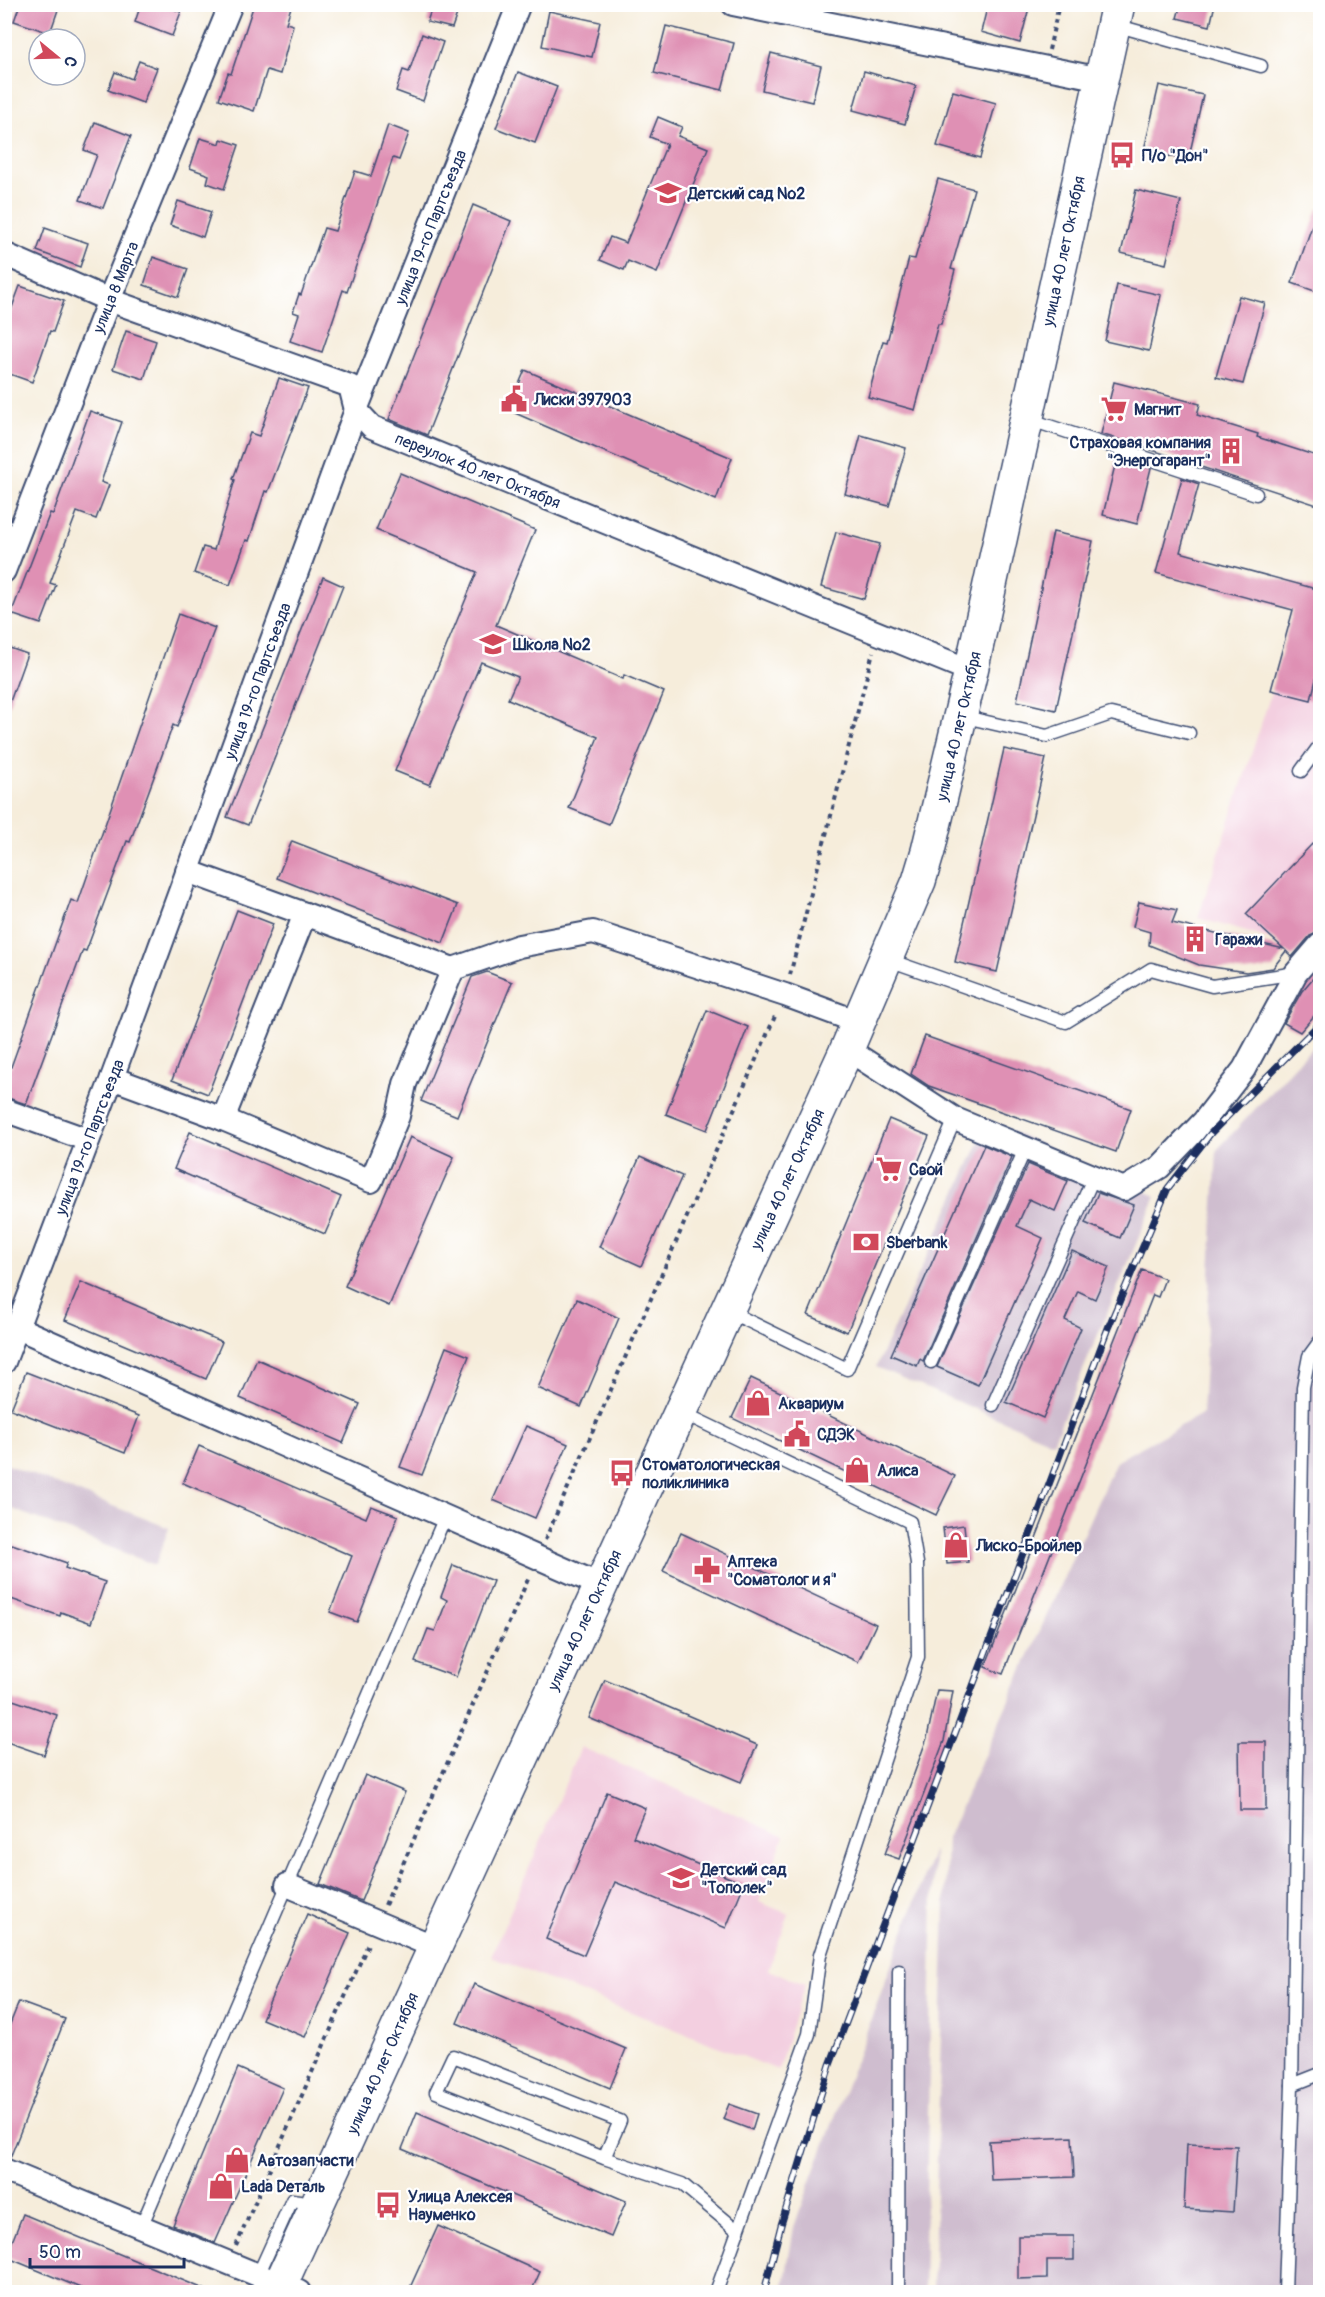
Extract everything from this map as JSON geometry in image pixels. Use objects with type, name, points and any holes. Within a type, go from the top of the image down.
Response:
[{"type":"main road","name":"улица 40 лет Октября","points":[[279,2286],[853,1036],[919,881],[971,671],[1116,15]]},
{"type":"street","name":"улица 8 Марта","points":[[4,571],[109,300],[231,4]]},
{"type":"street","name":"улица 19-го Партсъезда","points":[[4,1362],[112,1078],[356,410],[519,4]]},
{"type":"street","points":[[733,4],[1101,79]]},
{"type":"street","name":"переулок 40 лет Октября","points":[[4,254],[109,300],[350,386],[356,410],[372,427],[971,671]]},
{"type":"street","points":[[187,872],[453,969],[519,946],[592,932],[784,995],[853,1036],[955,1119],[1124,1189],[1160,1167],[1204,1120],[1244,1068],[1296,973],[1320,945]]},
{"type":"street","points":[[223,1119],[305,914]]},
{"type":"street","points":[[112,1078],[223,1119],[371,1181],[398,1116],[405,1084],[453,969]]},
{"type":"street","points":[[4,1110],[88,1140]]},
{"type":"street","points":[[18,1328],[600,1585]]},
{"type":"street","points":[[287,1885],[435,1947]]},
{"type":"street","points":[[6,2175],[141,2227],[279,2286]]},
{"type":"lane","points":[[1116,15],[1261,66]]},
{"type":"lane","points":[[1027,418],[1256,494]]},
{"type":"lane","points":[[960,716],[1047,736],[1111,714],[1189,733]]},
{"type":"lane","points":[[1300,771],[1320,745]]},
{"type":"lane","points":[[885,958],[1066,1022],[1151,969],[1212,986],[1296,973]]},
{"type":"lane","points":[[727,1311],[847,1369],[955,1119]]},
{"type":"lane","points":[[931,1362],[1026,1147]]},
{"type":"lane","points":[[993,1405],[1094,1176]]},
{"type":"lane","points":[[1285,2292],[1292,2085],[1304,1387],[1309,1356],[1320,1341]]},
{"type":"lane","points":[[680,1412],[910,1522],[916,1563],[918,1657],[820,1955],[809,2034],[716,2292]]},
{"type":"lane","points":[[141,2227],[445,1517]]},
{"type":"lane","points":[[898,2292],[899,1971]]},
{"type":"lane","points":[[604,2158],[620,2121],[453,2056],[436,2092],[604,2158],[682,2184],[738,2230]]},
{"type":"lane","points":[[1292,2085],[1320,2074]]},
{"type":"path","points":[[1044,68],[1059,4]]},
{"type":"path","points":[[381,1916],[784,995],[878,633]]},
{"type":"path","points":[[229,2263],[371,1938]]},
{"type":"shaded area","points":[[1296,617],[1320,624],[1320,893],[1274,940],[1198,918]]},
{"type":"shaded area","points":[[1320,1039],[1320,2292],[933,2292],[947,1838],[1116,1461],[1202,1414],[1217,1150]]},
{"type":"shaded area","points":[[989,1121],[1156,1196],[1053,1442],[876,1367]]},
{"type":"shaded area","points":[[5,1464],[169,1528],[155,1565],[5,1506]]},
{"type":"shaded area","points":[[581,1747],[784,1836],[759,1902],[789,1914],[768,1970],[805,1984],[778,2070],[491,1957]]},
{"type":"shaded area","points":[[934,1850],[924,2292],[783,2292],[794,2227]]},
{"type":"building","points":[[20,4],[60,4],[52,27],[32,27],[14,21]]},
{"type":"building","points":[[141,4],[161,4],[181,12],[172,36],[135,22]]},
{"type":"building","points":[[254,4],[292,4],[286,23],[293,25],[280,74],[267,70],[254,111],[219,99],[228,73],[231,74]]},
{"type":"building","points":[[433,4],[441,4],[458,11],[452,28],[427,22]]},
{"type":"building","points":[[988,4],[1030,4],[1020,43],[981,32]]},
{"type":"building","points":[[1181,4],[1215,4],[1210,26],[1177,18]]},
{"type":"building","points":[[549,11],[600,22],[592,57],[542,46]]},
{"type":"building","points":[[666,26],[734,43],[722,90],[654,73]]},
{"type":"building","points":[[422,34],[443,42],[423,101],[396,91],[403,70],[409,72]]},
{"type":"building","points":[[771,53],[821,66],[812,102],[762,90]]},
{"type":"building","points":[[139,61],[157,68],[143,103],[108,90],[115,72],[132,79]]},
{"type":"building","points":[[864,71],[916,86],[905,124],[853,110]]},
{"type":"building","points":[[518,72],[557,87],[535,143],[496,128]]},
{"type":"building","points":[[1159,85],[1203,95],[1188,161],[1144,150]]},
{"type":"building","points":[[953,91],[996,103],[980,158],[937,146]]},
{"type":"building","name":"Детский сад №2","points":[[658,117],[682,127],[678,136],[708,148],[657,273],[628,261],[624,270],[600,260],[610,237],[626,243],[667,144],[650,137]]},
{"type":"building","points":[[95,122],[131,136],[103,208],[80,200],[97,155],[84,150]]},
{"type":"building","points":[[388,125],[409,133],[399,160],[393,158],[347,292],[343,290],[322,352],[290,341],[299,314],[293,312],[324,228],[335,231],[355,171],[371,176]]},
{"type":"building","points":[[200,138],[220,144],[221,139],[239,145],[224,189],[207,183],[209,175],[190,168]]},
{"type":"building","points":[[938,179],[974,189],[951,269],[955,270],[941,324],[938,324],[915,410],[868,397],[883,341],[887,342],[909,258],[915,259]]},
{"type":"building","points":[[1136,190],[1181,201],[1166,264],[1121,253]]},
{"type":"building","points":[[178,201],[211,212],[203,237],[170,225]]},
{"type":"building","points":[[473,205],[511,221],[427,435],[389,419]]},
{"type":"building","points":[[1318,209],[1320,209],[1320,293],[1292,283]]},
{"type":"building","points":[[45,228],[88,243],[80,267],[37,251]]},
{"type":"building","points":[[153,257],[188,269],[178,297],[144,285]]},
{"type":"building","points":[[1117,285],[1161,295],[1149,351],[1105,341]]},
{"type":"building","points":[[20,286],[64,301],[53,332],[50,331],[32,382],[4,372],[4,329]]},
{"type":"building","points":[[1239,296],[1265,303],[1243,384],[1216,377]]},
{"type":"building","points":[[126,331],[156,341],[144,379],[113,369]]},
{"type":"building","points":[[525,370],[732,458],[716,500],[508,410]]},
{"type":"building","points":[[279,378],[308,388],[268,492],[265,491],[249,541],[246,540],[230,585],[194,573],[203,547],[214,550],[235,480],[233,479],[250,433],[259,436]]},
{"type":"building","points":[[1114,382],[1200,404],[1197,415],[1320,457],[1320,506],[1101,434]]},
{"type":"building","points":[[90,411],[122,422],[101,482],[109,485],[96,519],[77,512],[50,583],[56,585],[41,624],[11,614],[50,513],[53,514]]},
{"type":"building","points":[[861,435],[906,448],[889,506],[845,494]]},
{"type":"building","points":[[1117,457],[1151,468],[1137,524],[1103,515]]},
{"type":"building","name":"Школа №2","points":[[400,473],[535,530],[496,625],[623,679],[624,675],[664,692],[609,824],[569,808],[598,737],[508,699],[518,677],[481,662],[430,785],[395,771],[477,572],[376,530]]},
{"type":"building","points":[[1182,478],[1199,484],[1180,552],[1320,590],[1320,663],[1311,700],[1271,690],[1293,610],[1156,573]]},
{"type":"building","points":[[836,532],[880,544],[864,599],[821,587]]},
{"type":"building","points":[[1053,532],[1093,541],[1056,710],[1017,701]]},
{"type":"building","points":[[323,577],[343,586],[248,825],[227,817]]},
{"type":"building","points":[[178,614],[215,628],[177,727],[173,725],[130,842],[127,841],[86,951],[83,950],[26,1104],[5,1097],[4,1078],[9,1066],[11,1067],[71,900],[78,903]]},
{"type":"building","points":[[4,646],[27,654],[7,710],[4,710]]},
{"type":"building","points":[[1004,749],[1046,758],[997,972],[955,962]]},
{"type":"building","points":[[292,841],[458,905],[443,943],[277,878]]},
{"type":"building","points":[[1312,844],[1320,852],[1320,932],[1310,936],[1292,957],[1286,951],[1273,968],[1246,972],[1199,965],[1149,945],[1150,932],[1133,927],[1139,902],[1177,910],[1172,923],[1284,949],[1246,914]]},
{"type":"building","points":[[237,910],[273,924],[208,1094],[172,1080]]},
{"type":"building","points":[[1320,970],[1320,1009],[1300,1032],[1284,1023],[1302,991]]},
{"type":"building","points":[[487,972],[512,982],[457,1116],[421,1101],[472,977]]},
{"type":"building","points":[[707,1010],[748,1027],[707,1130],[666,1114]]},
{"type":"building","points":[[925,1036],[1131,1109],[1116,1152],[929,1086],[911,1074]]},
{"type":"building","points":[[889,1119],[929,1136],[847,1332],[808,1315]]},
{"type":"building","points":[[190,1132],[341,1197],[325,1234],[174,1169]]},
{"type":"building","points":[[410,1137],[454,1157],[389,1306],[345,1286]]},
{"type":"building","points":[[984,1145],[1012,1157],[923,1361],[920,1359],[917,1366],[891,1355]]},
{"type":"building","points":[[640,1157],[682,1176],[641,1266],[599,1247]]},
{"type":"building","points":[[1028,1164],[1068,1181],[1055,1211],[1029,1199],[1017,1226],[1043,1238],[978,1385],[937,1367]]},
{"type":"building","points":[[1098,1193],[1134,1205],[1120,1238],[1085,1223]]},
{"type":"building","points":[[1072,1251],[1109,1267],[1095,1299],[1078,1291],[1065,1320],[1081,1328],[1043,1418],[1006,1402]]},
{"type":"building","points":[[1142,1270],[1165,1279],[1158,1297],[1153,1295],[1003,1674],[985,1667]]},
{"type":"building","points":[[81,1282],[222,1342],[206,1379],[65,1320]]},
{"type":"building","points":[[577,1299],[619,1318],[581,1407],[538,1388]]},
{"type":"building","points":[[446,1347],[469,1356],[422,1475],[400,1467]]},
{"type":"building","points":[[257,1359],[360,1404],[343,1443],[240,1398]]},
{"type":"building","points":[[26,1372],[139,1416],[125,1453],[11,1409]]},
{"type":"building","points":[[751,1378],[955,1476],[936,1515],[732,1418]]},
{"type":"building","points":[[526,1426],[568,1444],[535,1518],[493,1500]]},
{"type":"building","points":[[199,1446],[366,1518],[371,1506],[398,1516],[357,1622],[330,1612],[352,1556],[183,1483]]},
{"type":"building","name":"Лиско-Бройлер","points":[[964,1525],[968,1562],[947,1564],[943,1528]]},
{"type":"building","points":[[681,1533],[876,1624],[858,1662],[663,1571]]},
{"type":"building","points":[[12,1544],[67,1563],[65,1568],[105,1582],[91,1623],[61,1612],[60,1616],[8,1598],[9,1594],[4,1592],[4,1546],[10,1548]]},
{"type":"building","points":[[453,1565],[493,1581],[456,1677],[415,1662],[428,1629],[435,1631],[447,1600],[441,1597]]},
{"type":"building","points":[[605,1680],[757,1745],[741,1782],[589,1718]]},
{"type":"building","points":[[937,1690],[953,1691],[944,1741],[899,1859],[885,1854],[927,1738]]},
{"type":"building","points":[[4,1697],[57,1715],[44,1755],[4,1741]]},
{"type":"building","points":[[1239,1742],[1266,1742],[1266,1810],[1240,1810]]},
{"type":"building","points":[[365,1775],[405,1792],[361,1901],[320,1884]]},
{"type":"building","name":"Детский сад \"Тополек\"","points":[[607,1792],[645,1808],[633,1837],[744,1884],[726,1928],[615,1882],[584,1955],[546,1939]]},
{"type":"building","points":[[307,1914],[350,1933],[305,2037],[262,2019]]},
{"type":"building","points":[[474,1984],[626,2049],[610,2088],[457,2023]]},
{"type":"building","points":[[19,2002],[65,2019],[10,2158],[4,2157],[4,2039]]},
{"type":"building","points":[[238,2068],[283,2088],[215,2243],[173,2225]]},
{"type":"building","points":[[729,2104],[757,2114],[752,2130],[723,2119]]},
{"type":"building","points":[[417,2112],[626,2201],[611,2237],[402,2149]]},
{"type":"building","points":[[1072,2137],[1074,2177],[991,2180],[989,2141]]},
{"type":"building","points":[[1187,2144],[1237,2146],[1233,2212],[1184,2209]]},
{"type":"building","points":[[23,2214],[211,2292],[90,2292],[6,2257]]},
{"type":"building","points":[[438,2226],[540,2272],[531,2292],[408,2292]]},
{"type":"building","points":[[1018,2236],[1074,2236],[1074,2260],[1047,2260],[1047,2278],[1018,2279]]},
{"type":"railway","points":[[764,2292],[781,2225],[830,2065],[1108,1328],[1168,1188],[1211,1133],[1320,1023]]},
{"type":"place","name":"П/о \"Дон\"","points":[[1122,155]]},
{"type":"place","name":"Детский сад №2","points":[[668,193]]},
{"type":"place","name":"Лиски 397903","points":[[514,399]]},
{"type":"place","name":"Магнит","points":[[1114,409]]},
{"type":"place","name":"Страховая компания \"Энергогарант\"","points":[[1231,451]]},
{"type":"place","name":"Школа №2","points":[[493,644]]},
{"type":"place","name":"Гаражи","points":[[1195,939]]},
{"type":"place","name":"Свой","points":[[889,1169]]},
{"type":"place","name":"Sberbank","points":[[866,1242]]},
{"type":"place","name":"Аквариум","points":[[758,1403]]},
{"type":"place","name":"СДЭК","points":[[797,1434]]},
{"type":"place","name":"Алиса","points":[[857,1470]]},
{"type":"place","name":"Стоматологическая поликлиника","points":[[622,1473]]},
{"type":"place","name":"Лиско-Бройлер","points":[[956,1545]]},
{"type":"place","name":"Аптека \"Соматолог и я\"","points":[[707,1570]]},
{"type":"place","name":"Детский сад \"Тополек\"","points":[[681,1878]]},
{"type":"place","name":"Автозапчасти","points":[[237,2160]]},
{"type":"place","name":"Lada Dеталь","points":[[221,2186]]},
{"type":"place","name":"Улица Алексея Науменко","points":[[388,2205]]}]
